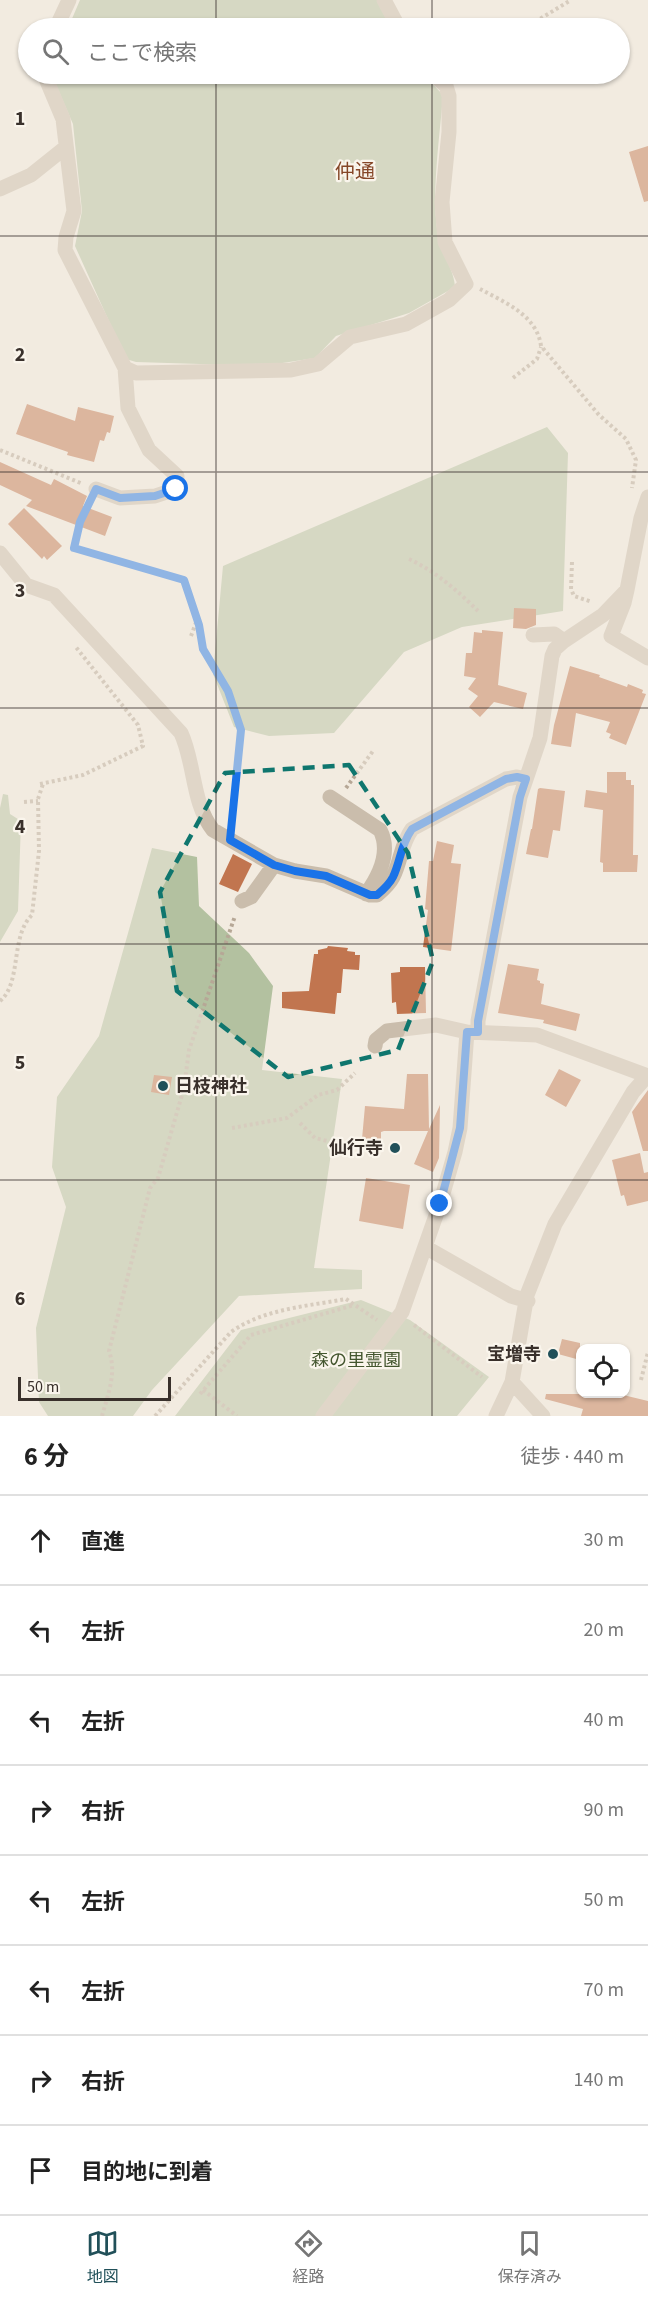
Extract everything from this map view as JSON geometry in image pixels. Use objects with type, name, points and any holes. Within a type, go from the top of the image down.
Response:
[{"type":"street","points":[[61,18],[69,0]]},
{"type":"street","points":[[384,0],[394,18]]},
{"type":"street","points":[[48,84],[63,119],[74,211],[66,237],[65,250],[125,368],[128,408],[149,450],[177,476],[176,489],[155,496],[120,498],[96,489]]},
{"type":"street","points":[[125,368],[136,373],[291,370],[318,364],[350,337],[406,324],[473,286],[445,242],[442,202],[449,132],[449,96],[446,86]]},
{"type":"street","points":[[0,189],[31,175],[66,147]]},
{"type":"street","points":[[648,497],[641,519],[624,603],[611,636],[648,658]]},
{"type":"street","points":[[0,553],[26,585],[54,595],[181,733],[186,744],[200,803],[213,830],[274,865],[326,876],[367,898],[377,895],[394,876],[404,840],[412,829],[506,779],[517,777],[526,779]]},
{"type":"street","points":[[323,1416],[400,1315],[440,1204],[460,1128],[472,1032],[478,1021],[520,797],[540,738],[552,656],[555,649],[564,641],[603,615],[627,590]]},
{"type":"street","points":[[532,635],[554,634],[564,641]]},
{"type":"street","points":[[333,799],[380,830],[384,838],[381,869],[367,898]]},
{"type":"street","points":[[242,901],[251,897],[274,865]]},
{"type":"street","points":[[375,1046],[376,1040],[387,1031],[436,1025],[472,1032],[537,1035],[648,1076],[633,1092],[555,1224],[528,1295],[512,1382],[496,1416]]},
{"type":"street","points":[[425,1247],[511,1296],[528,1300]]},
{"type":"street","points":[[512,1382],[543,1416]]},
{"type":"path","points":[[541,18],[571,0]]},
{"type":"path","points":[[446,86],[452,84]]},
{"type":"path","points":[[473,286],[523,313],[540,338],[541,346],[537,359],[513,378]]},
{"type":"path","points":[[541,346],[599,415],[626,439],[636,460],[631,490]]},
{"type":"path","points":[[0,450],[96,489],[80,522],[74,548],[184,580],[197,620],[203,649],[228,691],[241,730],[230,840]]},
{"type":"path","points":[[409,559],[425,566],[478,611]]},
{"type":"path","points":[[572,562],[571,589],[578,599]]},
{"type":"path","points":[[191,636],[197,620]]},
{"type":"path","points":[[0,1001],[9,993],[17,946],[25,921],[32,915],[39,851],[38,801],[42,783],[83,775],[143,746],[138,725],[68,638]]},
{"type":"path","points":[[333,799],[373,751]]},
{"type":"path","points":[[24,802],[38,801]]},
{"type":"path","points":[[102,1416],[113,1375],[113,1362],[109,1351],[150,1188],[158,1179],[184,1088],[189,1050],[242,901]]},
{"type":"path","points":[[232,1128],[287,1118],[318,1095],[337,1090],[355,1073]]},
{"type":"path","points":[[300,1123],[315,1138],[352,1147]]},
{"type":"path","points":[[155,1416],[231,1332],[244,1323],[271,1314],[346,1299],[390,1328]]},
{"type":"path","points":[[235,1415],[202,1392],[251,1335],[354,1305]]},
{"type":"path","points":[[400,1315],[482,1377]]},
{"type":"path","points":[[642,1380],[648,1352]]},
{"type":"highlighted area","points":[[349,765],[408,853],[433,961],[398,1050],[288,1077],[177,991],[160,892],[225,773]]},
{"type":"green space","points":[[80,0],[377,0],[387,18],[72,18]]},
{"type":"green space","points":[[56,84],[433,84],[443,95],[436,168],[436,224],[455,287],[409,313],[336,336],[315,358],[263,366],[136,362],[126,359],[75,246],[82,211],[73,124]]},
{"type":"green space","points":[[547,427],[568,453],[563,611],[462,627],[404,652],[334,733],[269,736],[234,727],[213,674],[223,566]]},
{"type":"green space","points":[[3,794],[8,795],[10,814],[21,821],[18,911],[0,942],[0,808]]},
{"type":"green space","points":[[152,848],[197,857],[199,906],[249,953],[273,986],[262,1070],[342,1079],[314,1268],[362,1270],[362,1289],[239,1296],[152,1390],[133,1416],[48,1416],[39,1402],[36,1328],[66,1207],[52,1167],[57,1097],[99,1036]]},
{"type":"green space","name":"森の里霊園","points":[[361,1300],[410,1320],[489,1377],[457,1416],[175,1416],[241,1330]]},
{"type":"building","points":[[648,146],[648,201],[644,202],[629,152]]},
{"type":"building","points":[[27,404],[75,421],[78,407],[114,416],[110,433],[107,432],[104,441],[100,440],[94,462],[67,455],[68,452],[16,434]]},
{"type":"building","points":[[0,462],[51,485],[54,479],[87,496],[83,506],[112,517],[105,536],[26,506],[32,500],[0,485]]},
{"type":"building","points":[[24,508],[62,546],[47,560],[44,556],[42,559],[8,524]]},
{"type":"building","points":[[514,608],[536,609],[536,625],[526,629],[513,628]]},
{"type":"building","points":[[482,630],[503,632],[498,685],[527,693],[523,709],[494,702],[480,717],[469,707],[478,696],[468,689],[476,678],[464,676],[466,653],[472,653],[474,632],[482,633]]},
{"type":"building","points":[[570,666],[600,675],[599,677],[627,687],[628,684],[643,690],[642,693],[646,694],[626,745],[609,738],[611,734],[606,732],[610,722],[576,713],[571,747],[551,744]]},
{"type":"building","points":[[607,772],[626,772],[626,780],[631,780],[631,785],[634,785],[633,855],[638,855],[637,872],[603,872],[603,863],[600,862],[603,810],[584,807],[586,790],[607,793]]},
{"type":"building","points":[[540,788],[565,791],[560,831],[553,830],[548,858],[526,854]]},
{"type":"building","points":[[437,841],[454,845],[451,863],[461,864],[451,951],[423,947],[428,910],[425,909],[429,861],[433,861]]},
{"type":"building","points":[[233,854],[252,864],[238,892],[219,884]]},
{"type":"building","points":[[328,946],[348,948],[347,951],[360,955],[359,970],[343,969],[341,993],[337,993],[335,1014],[282,1008],[282,992],[309,991],[314,954],[318,954],[318,950]]},
{"type":"building","points":[[508,964],[539,969],[537,980],[544,984],[541,1004],[580,1014],[576,1031],[543,1023],[544,1020],[498,1013]]},
{"type":"building","points":[[400,967],[425,967],[426,1013],[397,1014],[396,1002],[392,1003],[391,973],[400,972]]},
{"type":"building","points":[[559,1069],[581,1080],[566,1107],[545,1095]]},
{"type":"building","points":[[407,1074],[428,1074],[429,1129],[440,1105],[439,1158],[433,1172],[414,1164],[428,1131],[384,1131],[381,1132],[381,1141],[362,1139],[365,1106],[404,1109]]},
{"type":"building","name":"日枝神社","points":[[154,1075],[172,1077],[169,1095],[151,1092]]},
{"type":"building","points":[[648,1090],[648,1151],[643,1151],[632,1112]]},
{"type":"building","points":[[640,1153],[644,1173],[648,1172],[648,1201],[627,1206],[624,1195],[621,1196],[612,1160]]},
{"type":"building","points":[[366,1178],[410,1185],[403,1229],[359,1221]]},
{"type":"building","points":[[562,1339],[580,1343],[576,1344],[576,1359],[558,1354]]},
{"type":"building","points":[[546,1394],[576,1394],[576,1398],[630,1397],[648,1401],[648,1416],[581,1416],[583,1409],[545,1399]]},
{"type":"place","name":"日枝神社","points":[[163,1086]]},
{"type":"place","name":"仙行寺","points":[[395,1148]]},
{"type":"place","name":"宝増寺","points":[[553,1354]]},
{"type":"district","name":"仲通","points":[[355,172]]},
{"type":"route","points":[[176,489],[155,496],[120,498],[96,489],[80,522],[74,548],[184,580],[199,625],[199,638],[203,649],[228,691],[241,730],[230,840],[274,865],[326,876],[370,895],[377,895],[394,876],[404,840],[412,829],[506,779],[517,777],[526,779],[520,797],[478,1021],[478,1032],[467,1032],[460,1128],[440,1204]]}]
